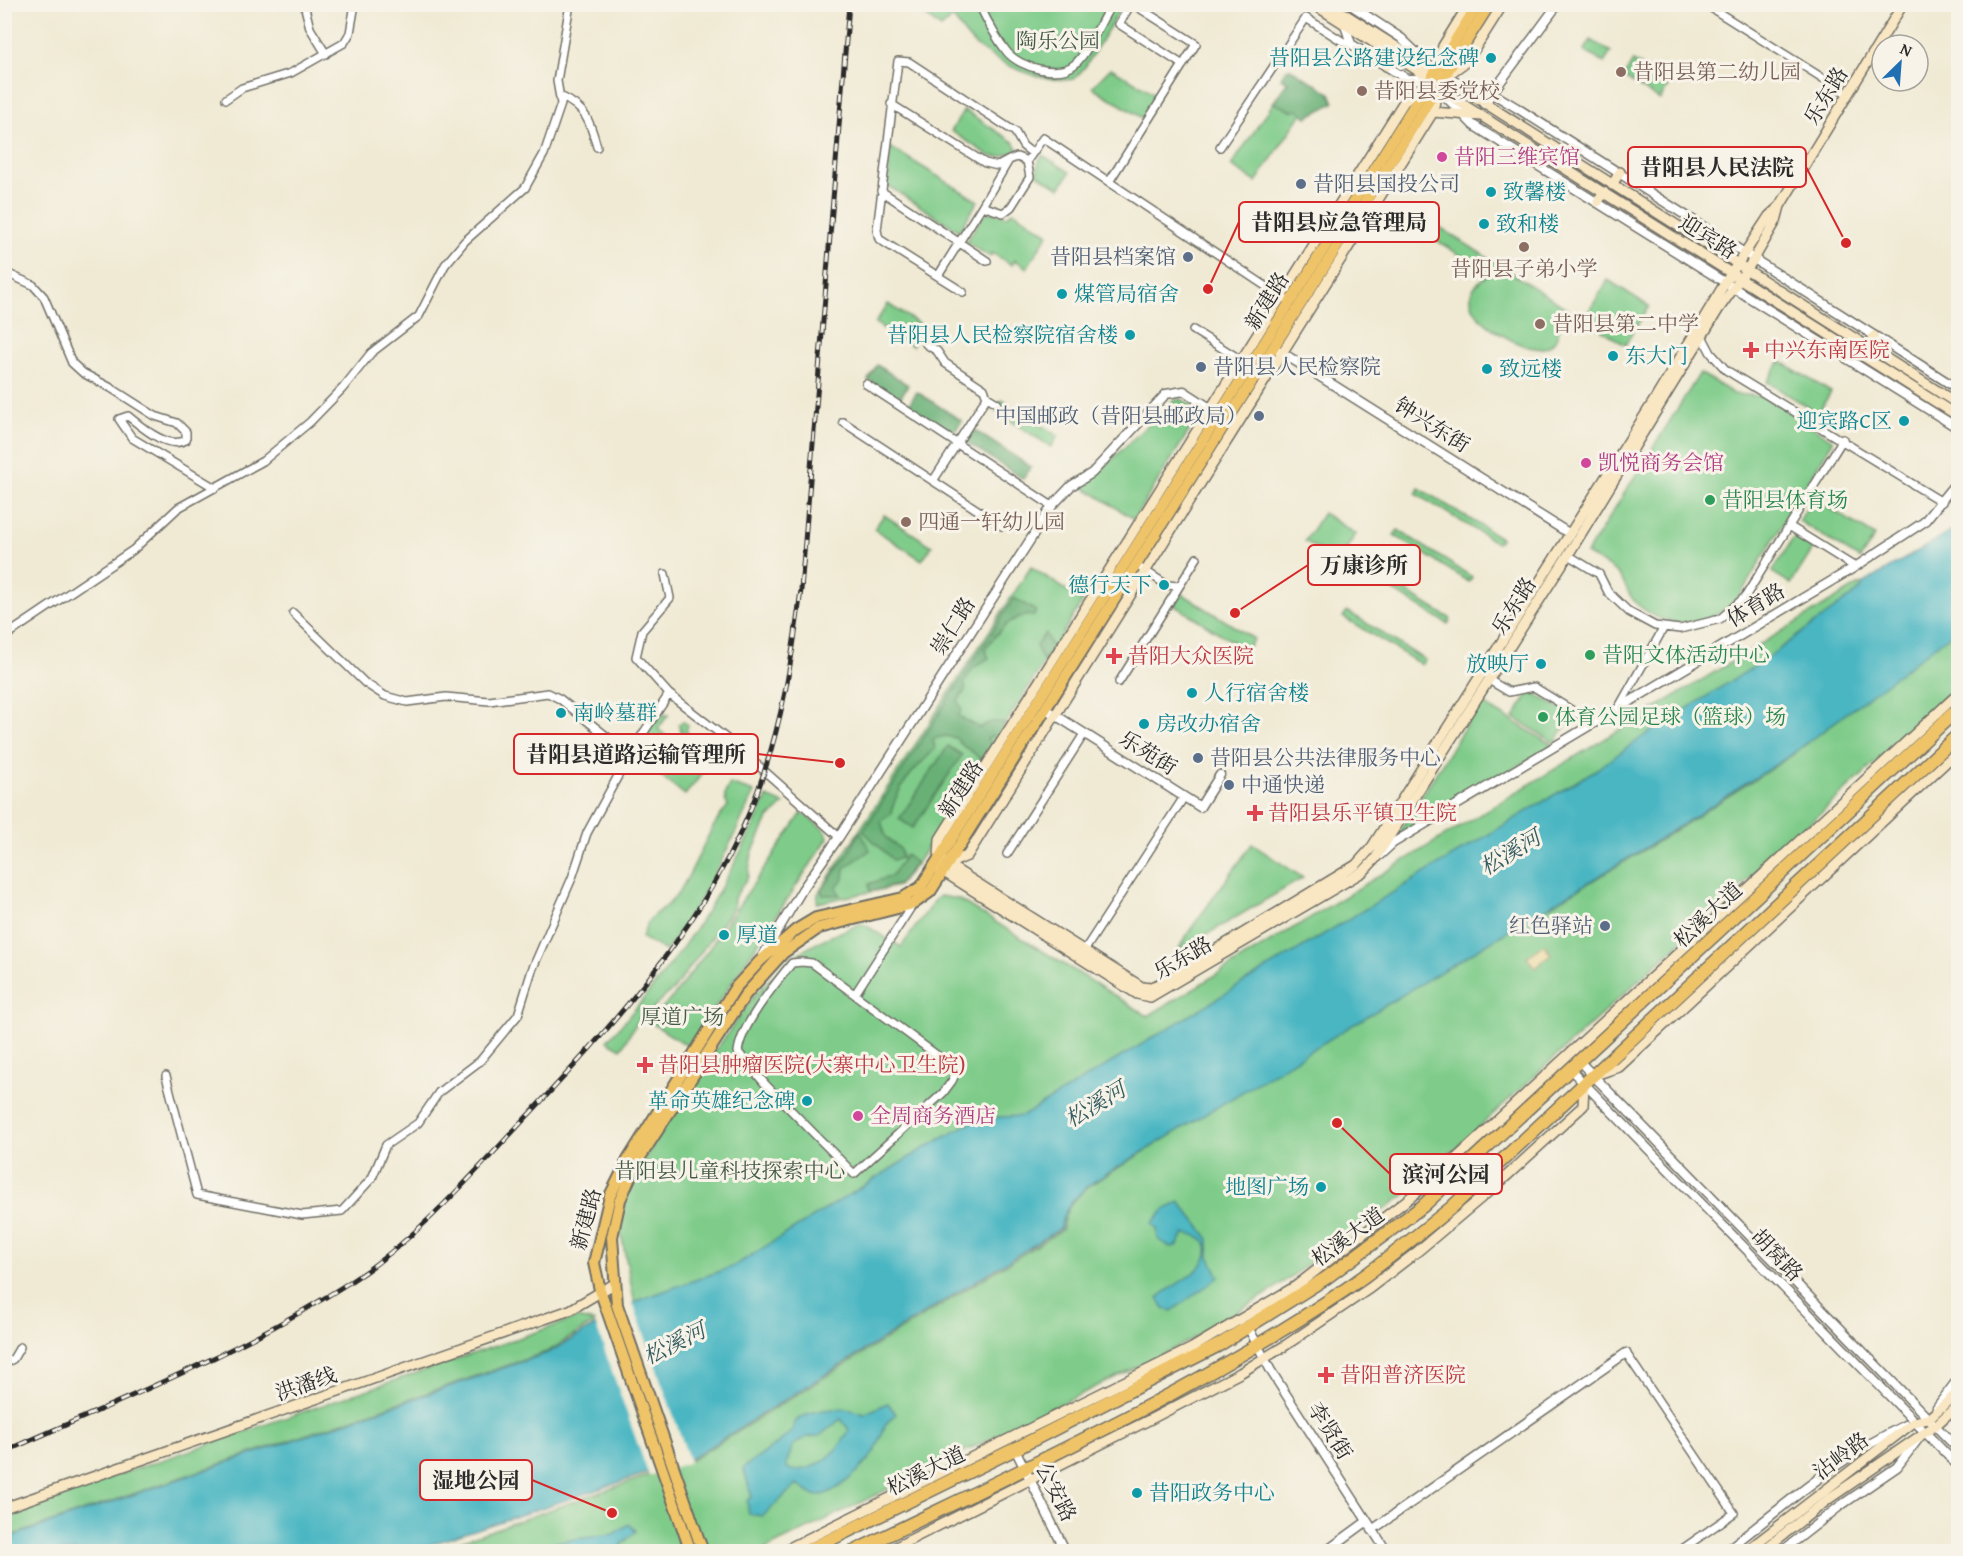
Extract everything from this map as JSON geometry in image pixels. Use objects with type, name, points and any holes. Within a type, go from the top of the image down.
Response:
[{"type":"highway","name":"松溪大道","points":[[805,1551],[1015,1449],[1248,1327],[1326,1278],[1423,1206],[1575,1065],[1733,911],[1959,709]]},
{"type":"highway","name":"松溪大道","points":[[853,1551],[1024,1468],[1258,1344],[1332,1298],[1451,1208],[1959,735]]},
{"type":"main road","points":[[1313,4],[1393,55],[1437,79]]},
{"type":"main road","points":[[1329,4],[1437,79]]},
{"type":"main road","points":[[1140,567],[1433,112],[1443,46],[1469,4]]},
{"type":"main road","name":"新建路","points":[[691,1551],[612,1307],[614,1284],[612,1237],[620,1200],[637,1162],[745,994],[783,954],[819,928],[913,904],[930,892],[941,866],[1219,414],[1278,350],[1437,79],[1478,4]]},
{"type":"main road","name":"新建路","points":[[703,1551],[683,1490],[612,1307],[600,1290],[594,1263],[610,1196],[628,1160],[735,988],[760,961],[796,930],[816,918],[903,898],[915,892],[941,866],[1050,712],[1140,567],[1247,360],[1286,298],[1490,4]]},
{"type":"main road","points":[[1437,79],[1467,61],[1503,4]]},
{"type":"main road","name":"乐东路","points":[[941,866],[1142,987],[1148,988],[1356,865],[1372,847],[1451,719],[1750,256],[1769,216],[1780,206],[1903,4]]},
{"type":"main road","points":[[1386,66],[1393,55]]},
{"type":"main road","name":"迎宾路","points":[[1437,79],[1484,104],[1736,276],[1864,352],[1959,404]]},
{"type":"main road","name":"迎宾路","points":[[1437,79],[1483,116],[1742,267],[1959,416]]},
{"type":"main road","points":[[1433,112],[1483,116]]},
{"type":"main road","points":[[1598,202],[1620,172]]},
{"type":"main road","name":"乐东路","points":[[941,866],[1137,994],[1150,997],[1364,871],[1375,859],[1568,555],[1702,336],[1729,286]]},
{"type":"main road","points":[[1856,366],[1874,336]]},
{"type":"main road","points":[[781,1551],[1192,1348],[1296,1286],[1434,1179],[1733,911],[1959,694]]},
{"type":"main road","points":[[886,1551],[1030,1481],[1265,1358],[1370,1288],[1500,1182],[1582,1106],[1589,1080],[1619,1067],[1959,751]]},
{"type":"main road","name":"洪潘线","points":[[4,1508],[570,1310],[600,1290],[614,1284]]},
{"type":"main road","name":"沾岭路","points":[[1745,1551],[1914,1422],[1928,1419],[1959,1392]]},
{"type":"main road","name":"沾岭路","points":[[1761,1551],[1924,1431],[1936,1425],[1959,1405]]},
{"type":"street","points":[[304,4],[310,28],[326,54]]},
{"type":"street","points":[[226,99],[242,88],[291,73],[344,43],[355,4]]},
{"type":"street","points":[[4,637],[133,550],[178,508],[263,461],[310,422],[343,388],[370,353],[419,316],[445,265],[465,241],[525,188],[544,154],[561,104],[557,81],[570,4]]},
{"type":"street","points":[[979,4],[1009,54],[1021,62],[1045,70],[1062,70],[1074,65],[1112,4]]},
{"type":"street","points":[[1109,182],[1183,65],[1196,44],[1132,4],[1119,24],[1183,65]]},
{"type":"street","points":[[1349,4],[1401,38],[1437,79],[1461,114],[1473,125],[1856,366],[1959,428]]},
{"type":"street","points":[[1484,104],[1558,4]]},
{"type":"street","points":[[1705,4],[1848,93]]},
{"type":"street","points":[[1220,147],[1306,18],[1407,79],[1437,79],[1492,93],[1959,389]]},
{"type":"street","points":[[1345,25],[1351,44]]},
{"type":"street","points":[[963,292],[879,239],[877,230],[895,66],[901,59],[1015,132],[1023,146],[1032,153]]},
{"type":"street","points":[[560,96],[577,104],[591,126],[597,147]]},
{"type":"street","points":[[891,104],[985,163],[998,166],[1017,157],[1027,160]]},
{"type":"street","points":[[982,206],[999,212],[1008,211],[1030,177],[1027,160],[1043,138],[1286,298]]},
{"type":"street","points":[[938,276],[1009,160]]},
{"type":"street","points":[[881,191],[987,261]]},
{"type":"street","points":[[4,273],[33,285],[44,297],[72,363],[83,373],[155,416],[177,423],[186,432],[186,440],[180,443],[165,440],[128,416],[118,419],[132,438],[215,488]]},
{"type":"street","points":[[1193,330],[1238,358],[1247,360]]},
{"type":"street","points":[[1702,336],[1711,353],[1726,370],[1843,439],[1942,502]]},
{"type":"street","points":[[926,344],[937,351],[945,363],[984,389],[987,397],[997,403]]},
{"type":"street","name":"钟兴东街","points":[[1278,350],[1570,534]]},
{"type":"street","points":[[866,384],[1052,506]]},
{"type":"street","name":"崇仁路","points":[[760,961],[802,890],[839,837],[1052,506],[1071,486],[1092,473],[1166,394],[1184,391],[1219,414]]},
{"type":"street","points":[[933,481],[987,397]]},
{"type":"street","points":[[843,422],[1002,526]]},
{"type":"street","points":[[1568,555],[1599,574],[1608,592],[1629,612],[1664,629],[1680,629],[1720,619],[1745,597],[1843,439]]},
{"type":"street","name":"体育路","points":[[1375,859],[1393,843],[1855,567],[1924,522],[1959,480]]},
{"type":"street","points":[[1789,526],[1855,567]]},
{"type":"street","points":[[1119,682],[1197,558]]},
{"type":"street","points":[[1140,567],[1167,585],[1179,586]]},
{"type":"street","points":[[665,574],[670,598],[642,631],[636,657],[669,694],[736,746],[839,837]]},
{"type":"street","points":[[293,613],[365,683],[385,696],[407,702],[446,697],[489,701],[548,693],[560,699],[615,743],[631,752]]},
{"type":"street","points":[[1618,708],[1664,629]]},
{"type":"street","points":[[1489,680],[1509,692],[1534,687],[1594,724]]},
{"type":"street","points":[[166,1076],[197,1195],[302,1215],[342,1211],[372,1178],[386,1145],[418,1123],[439,1092],[480,1061],[518,1014],[532,970],[572,878],[587,833],[631,752],[669,694]]},
{"type":"street","name":"乐苑街","points":[[1050,712],[1200,807],[1220,775]]},
{"type":"street","points":[[1007,855],[1084,734]]},
{"type":"street","points":[[1084,951],[1184,797]]},
{"type":"street","points":[[855,994],[913,904]]},
{"type":"street","points":[[792,963],[812,963],[855,994],[957,1070],[943,1093],[854,1174],[766,1085],[738,1052],[745,1033],[763,1002],[792,963]]},
{"type":"street","name":"胡窝路","points":[[1575,1065],[1914,1422],[1959,1466]]},
{"type":"street","name":"胡窝路","points":[[1589,1080],[1959,1449]]},
{"type":"street","name":"李贤街","points":[[1248,1327],[1369,1526],[1387,1551]]},
{"type":"street","points":[[4,1364],[20,1347]]},
{"type":"street","points":[[1325,1551],[1369,1526],[1626,1353],[1734,1514],[1678,1551]]},
{"type":"street","points":[[1928,1419],[1959,1379]]},
{"type":"street","points":[[1936,1425],[1959,1411]]},
{"type":"street","points":[[1725,1551],[1875,1439],[1914,1422]]},
{"type":"street","points":[[1781,1551],[1840,1506],[1897,1467],[1924,1431]]},
{"type":"street","name":"公安路","points":[[1015,1449],[1066,1551]]},
{"type":"green space","name":"陶乐公园","points":[[923,4],[1123,5],[1085,67],[1074,79],[1062,80],[1021,71],[995,59],[971,41],[953,18],[941,28],[919,10]]},
{"type":"green space","points":[[1591,40],[1611,52],[1604,63],[1584,51]]},
{"type":"green space","points":[[1633,61],[1670,83],[1660,100],[1623,77]]},
{"type":"green space","points":[[1111,68],[1157,95],[1152,107],[1142,118],[1092,87]]},
{"type":"green space","points":[[1286,69],[1291,69],[1330,93],[1334,103],[1307,117],[1298,110],[1293,111],[1273,103],[1288,82],[1281,78]]},
{"type":"green space","points":[[1292,75],[1317,91],[1256,182],[1231,166]]},
{"type":"green space","points":[[964,110],[1015,143],[1018,151],[999,157],[990,156],[951,131]]},
{"type":"green space","points":[[890,147],[978,201],[959,231],[888,186]]},
{"type":"green space","points":[[1042,155],[1070,172],[1060,188],[1037,174]]},
{"type":"green space","points":[[1013,211],[1048,234],[1027,268],[1015,260],[1012,265],[992,253],[990,257],[966,242],[984,214],[991,212],[1007,216]]},
{"type":"green space","points":[[1438,226],[1574,313],[1567,323],[1560,319],[1558,333],[1553,343],[1546,347],[1528,347],[1499,333],[1482,320],[1472,305],[1471,297],[1473,289],[1490,274],[1431,237]]},
{"type":"green space","points":[[1608,280],[1649,306],[1625,345],[1584,319]]},
{"type":"green space","points":[[888,304],[924,327],[912,346],[875,323]]},
{"type":"green space","points":[[1780,361],[1831,392],[1818,413],[1767,382]]},
{"type":"green space","points":[[877,365],[908,385],[899,400],[868,380]]},
{"type":"green space","name":"昔阳县体育场","points":[[1700,373],[1734,394],[1761,396],[1785,408],[1833,441],[1740,595],[1729,606],[1704,620],[1677,623],[1651,614],[1638,605],[1618,574],[1586,554]]},
{"type":"green space","points":[[917,392],[962,421],[953,434],[908,405]]},
{"type":"green space","points":[[1181,399],[1201,412],[1134,519],[1083,487],[1173,401]]},
{"type":"green space","points":[[1002,400],[1058,436],[1051,447],[995,411]]},
{"type":"green space","points":[[974,430],[1031,467],[1023,479],[966,442]]},
{"type":"green space","points":[[1419,488],[1501,538],[1497,543],[1416,494]]},
{"type":"green space","points":[[1813,498],[1875,536],[1860,559],[1799,521]]},
{"type":"green space","points":[[1323,513],[1356,534],[1338,562],[1305,541]]},
{"type":"green space","points":[[884,515],[932,546],[922,560],[874,529]]},
{"type":"green space","points":[[1398,530],[1472,577],[1469,582],[1394,535]]},
{"type":"green space","points":[[1794,537],[1813,549],[1791,584],[1772,572]]},
{"type":"green space","points":[[1031,567],[1083,601],[918,862],[898,886],[817,903],[818,894]]},
{"type":"green space","points":[[1371,570],[1451,619],[1448,624],[1368,575]]},
{"type":"green space","name":"昔阳县儿童科技探索中心","points":[[1868,583],[1860,594],[1764,666],[1164,1044],[789,1246],[635,1305],[620,1228],[624,1200],[638,1170],[675,1108],[754,996],[790,958],[822,940],[862,923],[901,947],[940,896],[958,899],[1148,1016],[1858,585]]},
{"type":"green space","points":[[1181,593],[1254,639],[1246,650],[1174,605]]},
{"type":"green space","points":[[1014,598],[1036,611],[1034,616],[1012,620],[995,637],[985,649],[989,658],[973,668],[964,683],[966,689],[958,701],[962,710],[958,716],[979,728],[992,722],[1005,724],[997,737],[991,736],[987,739],[994,745],[982,763],[956,738],[945,736],[933,739],[935,749],[902,786],[892,813],[881,821],[886,837],[900,849],[902,858],[893,860],[863,831]]},
{"type":"green space","points":[[1347,611],[1425,660],[1422,665],[1343,617]]},
{"type":"green space","points":[[1958,627],[1958,687],[1406,1194],[1268,1293],[1191,1340],[762,1551],[429,1552],[690,1461],[1063,1229],[1067,1210],[1089,1186],[1293,1059],[1649,847],[1791,756]]},
{"type":"green space","points":[[1045,633],[1052,648],[1043,661],[1036,646]]},
{"type":"green space","name":"体育公园足球（篮球）场","points":[[1530,691],[1572,715],[1555,743],[1514,718]]},
{"type":"green space","points":[[1480,702],[1553,745],[1394,841]]},
{"type":"green space","points":[[660,714],[668,715],[658,729],[673,742],[682,734],[679,724],[683,721],[688,726],[686,730],[689,735],[699,736],[701,742],[719,739],[726,744],[685,795],[639,759],[628,773],[628,767],[635,752]]},
{"type":"green space","points":[[948,746],[962,755],[913,828],[899,819]]},
{"type":"green space","points":[[730,784],[754,792],[714,874],[692,913],[666,951],[642,938],[645,928],[652,917],[676,896],[690,874],[713,827],[728,806],[725,795]]},
{"type":"green space","points":[[767,797],[784,804],[768,819],[752,853],[748,877],[734,898],[734,907],[674,989],[647,1017],[640,1017],[621,1049],[607,1041],[656,983],[698,926],[734,865]]},
{"type":"green space","name":"厚道广场","points":[[802,813],[826,831],[828,838],[689,1047],[648,1021],[672,998],[709,949]]},
{"type":"green space","points":[[860,831],[870,850],[845,868],[844,879],[836,887],[840,895],[823,895],[821,890],[849,853]]},
{"type":"green space","points":[[1252,844],[1303,878],[1177,952],[1188,933]]},
{"type":"green space","points":[[906,855],[916,863],[898,885],[870,892],[869,884],[891,876]]},
{"type":"green space","points":[[577,1318],[595,1322],[549,1351],[5,1538],[4,1514]]},
{"type":"sand","points":[[1544,944],[1551,954],[1535,968],[1527,957]]},
{"type":"water","name":"松溪河","points":[[1958,527],[1958,629],[1791,755],[1647,847],[1090,1184],[1067,1209],[1061,1228],[690,1459],[411,1551],[5,1552],[4,1539],[550,1352],[639,1300],[734,1266],[923,1149],[979,1118],[1023,1116],[1597,769],[1648,733],[1760,663],[1859,591],[1864,583]]},
{"type":"water","points":[[1180,1202],[1209,1239],[1209,1256],[1219,1277],[1172,1311],[1164,1309],[1158,1298],[1197,1270],[1207,1255],[1206,1242],[1198,1236],[1184,1234],[1177,1246],[1170,1247],[1158,1239],[1157,1229],[1152,1223],[1164,1210]]},
{"type":"water","points":[[888,1403],[896,1414],[885,1426],[879,1444],[872,1455],[849,1480],[821,1495],[813,1495],[797,1484],[763,1516],[749,1514],[747,1501],[752,1496],[743,1468],[782,1440],[792,1430],[798,1419],[815,1412],[832,1409],[857,1411],[864,1414]],"holes":[[[841,1419],[849,1430],[833,1453],[818,1464],[800,1470],[790,1470],[786,1465],[793,1445],[807,1437],[819,1436]]]},
{"type":"water","points":[[629,1524],[636,1531],[622,1544],[620,1551],[586,1549],[535,1551],[541,1544],[613,1534]]},
{"type":"pier","points":[[632,1300],[690,1462],[649,1476],[594,1320]]},
{"type":"railway","points":[[4,1452],[180,1374],[267,1331],[350,1282],[396,1248],[459,1189],[588,1050],[655,970],[686,928],[714,884],[738,838],[758,790],[774,741],[794,642],[801,590],[849,4]]},
{"type":"place","name":"昔阳县公路建设纪念碑","points":[[1491,58]]},
{"type":"place","name":"昔阳县第二幼儿园","points":[[1621,72]]},
{"type":"place","name":"昔阳县委党校","points":[[1362,91]]},
{"type":"place","name":"昔阳三维宾馆","points":[[1442,157]]},
{"type":"place","name":"昔阳县国投公司","points":[[1301,184]]},
{"type":"place","name":"致馨楼","points":[[1491,192]]},
{"type":"place","name":"致和楼","points":[[1484,224]]},
{"type":"place","name":"昔阳县人民法院","points":[[1846,243]]},
{"type":"place","name":"昔阳县子弟小学","points":[[1524,247]]},
{"type":"place","name":"昔阳县档案馆","points":[[1188,257]]},
{"type":"place","name":"昔阳县应急管理局","points":[[1208,289]]},
{"type":"place","name":"煤管局宿舍","points":[[1062,294]]},
{"type":"place","name":"昔阳县第二中学","points":[[1540,324]]},
{"type":"place","name":"昔阳县人民检察院宿舍楼","points":[[1130,335]]},
{"type":"place","name":"中兴东南医院","points":[[1751,350]]},
{"type":"place","name":"东大门","points":[[1613,356]]},
{"type":"place","name":"昔阳县人民检察院","points":[[1201,367]]},
{"type":"place","name":"致远楼","points":[[1487,369]]},
{"type":"place","name":"中国邮政（昔阳县邮政局）","points":[[1259,416]]},
{"type":"place","name":"迎宾路C区","points":[[1904,421]]},
{"type":"place","name":"凯悦商务会馆","points":[[1586,463]]},
{"type":"place","name":"昔阳县体育场","points":[[1710,500]]},
{"type":"place","name":"四通一轩幼儿园","points":[[906,522]]},
{"type":"place","name":"德行天下","points":[[1164,585]]},
{"type":"place","name":"万康诊所","points":[[1235,613]]},
{"type":"place","name":"昔阳文体活动中心","points":[[1590,655]]},
{"type":"place","name":"昔阳大众医院","points":[[1114,656]]},
{"type":"place","name":"放映厅","points":[[1541,664]]},
{"type":"place","name":"人行宿舍楼","points":[[1192,693]]},
{"type":"place","name":"南岭墓群","points":[[561,713]]},
{"type":"place","name":"体育公园足球（篮球）场","points":[[1543,717]]},
{"type":"place","name":"房改办宿舍","points":[[1144,724]]},
{"type":"place","name":"昔阳县公共法律服务中心","points":[[1198,758]]},
{"type":"place","name":"昔阳县道路运输管理所","points":[[840,763]]},
{"type":"place","name":"中通快递","points":[[1229,785]]},
{"type":"place","name":"昔阳县乐平镇卫生院","points":[[1255,813]]},
{"type":"place","name":"红色驿站","points":[[1605,926]]},
{"type":"place","name":"厚道","points":[[724,935]]},
{"type":"place","name":"昔阳县肿瘤医院(大寨中心卫生院)","points":[[645,1065]]},
{"type":"place","name":"革命英雄纪念碑","points":[[807,1101]]},
{"type":"place","name":"全周商务酒店","points":[[858,1116]]},
{"type":"place","name":"滨河公园","points":[[1337,1123]]},
{"type":"place","name":"地图广场","points":[[1321,1187]]},
{"type":"place","name":"昔阳普济医院","points":[[1326,1375]]},
{"type":"place","name":"昔阳政务中心","points":[[1137,1493]]},
{"type":"place","name":"湿地公园","points":[[612,1513]]}]
